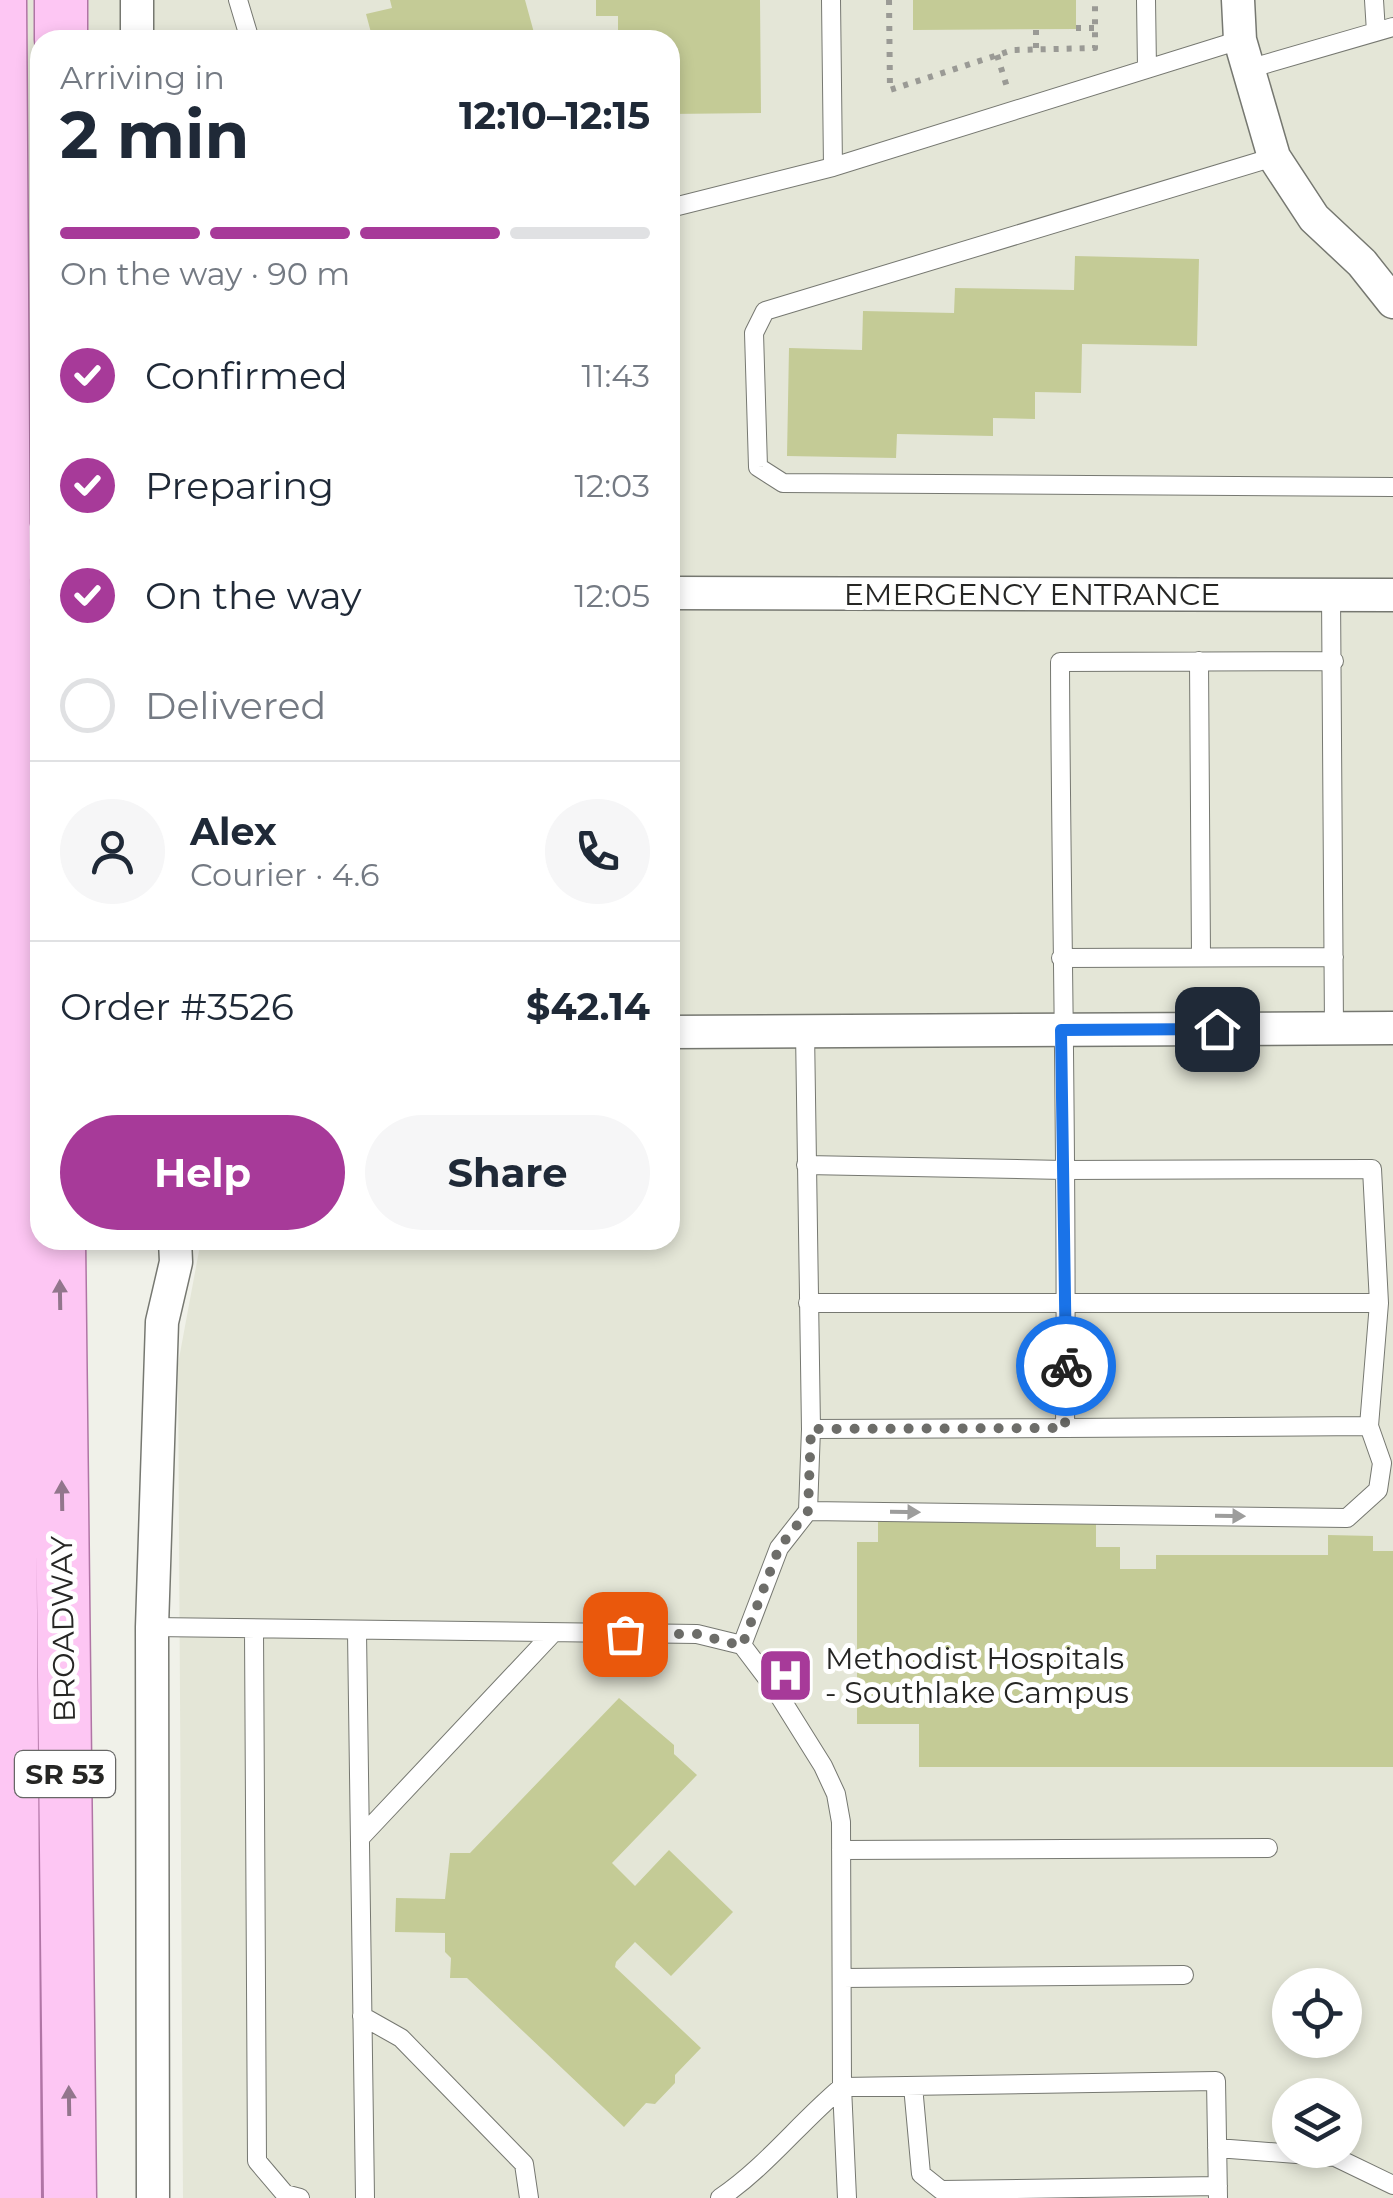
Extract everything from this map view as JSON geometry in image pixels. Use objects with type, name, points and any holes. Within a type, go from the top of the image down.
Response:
[{"type":"main road","name":"BROADWAY","points":[[0,0],[4,498],[16,1032],[16,2198]]},
{"type":"main road","points":[[61,0],[61,30]]},
{"type":"main road","name":"BROADWAY","points":[[60,1250],[70,2198]]},
{"type":"street","points":[[137,0],[137,30]]},
{"type":"street","points":[[1238,0],[1244,54],[1274,157],[1314,218],[1362,263],[1393,302]]},
{"type":"street","points":[[4,498],[20,545],[30,556]]},
{"type":"street","name":"EMERGENCY ENTRANCE","points":[[680,593],[1393,595]]},
{"type":"street","points":[[680,1032],[1393,1028]]},
{"type":"street","points":[[153,2198],[152,1627],[162,1322],[175,1250]]},
{"type":"lane","points":[[238,0],[247,30]]},
{"type":"lane","points":[[830,0],[833,167]]},
{"type":"lane","points":[[1146,0],[1148,68]]},
{"type":"lane","points":[[680,205],[833,167],[1148,68],[1384,30],[1374,0]]},
{"type":"lane","points":[[1274,157],[765,311],[754,333],[758,467],[783,484],[1393,486]]},
{"type":"lane","points":[[1331,594],[1334,1029]]},
{"type":"lane","points":[[1198,661],[1201,957]]},
{"type":"lane","points":[[1065,1428],[1060,662],[1334,661]]},
{"type":"lane","points":[[1061,958],[1334,957]]},
{"type":"lane","points":[[742,1646],[779,1548],[808,1511],[811,1429],[805,1031]]},
{"type":"lane","points":[[806,1165],[1064,1170],[1372,1169],[1379,1302],[1369,1426],[1382,1463],[1378,1490],[1347,1518],[808,1511]]},
{"type":"lane","points":[[808,1303],[1379,1302]]},
{"type":"lane","points":[[811,1429],[1369,1426]]},
{"type":"lane","points":[[152,1627],[697,1634],[742,1646],[823,1766],[836,1794],[841,1822],[842,2087],[848,2198]]},
{"type":"lane","points":[[254,1630],[258,2161],[284,2194],[300,2198]]},
{"type":"lane","points":[[357,1632],[364,2198]]},
{"type":"lane","points":[[362,1836],[554,1633]]},
{"type":"lane","points":[[841,1850],[1268,1848]]},
{"type":"lane","points":[[842,1978],[1184,1974]]},
{"type":"lane","points":[[362,2016],[401,2038],[524,2164],[528,2198]]},
{"type":"lane","points":[[720,2198],[750,2178],[807,2116],[842,2087],[912,2086],[1216,2082],[1218,2192],[941,2190],[921,2174],[912,2086]]},
{"type":"lane","points":[[1216,2148],[1334,2157],[1393,2184]]},
{"type":"path","points":[[889,0],[890,90],[1013,50],[1095,48],[1095,0]]},
{"type":"path","points":[[1076,28],[1095,28]]},
{"type":"path","points":[[1036,30],[1036,49]]},
{"type":"shaded area","name":"Methodist Hospitals - Southlake Campus","points":[[0,0],[1393,0],[1393,2198],[183,2198],[178,1364],[199,1250],[680,1250],[680,30],[30,30],[30,580],[0,578]]},
{"type":"building","points":[[390,0],[525,0],[533,30],[370,30],[366,14],[392,8]]},
{"type":"building","points":[[596,0],[760,0],[761,113],[680,114],[680,30],[618,30],[618,16],[596,16]]},
{"type":"building","points":[[913,0],[1076,0],[1076,29],[913,30]]},
{"type":"building","points":[[1075,256],[1199,259],[1197,346],[1082,344],[1081,393],[1035,392],[1035,419],[993,418],[993,436],[897,434],[896,458],[787,456],[789,348],[862,350],[863,311],[954,313],[955,288],[1074,290]]},
{"type":"building","points":[[878,1518],[1096,1518],[1096,1547],[1120,1547],[1120,1569],[1156,1569],[1156,1555],[1328,1555],[1328,1535],[1373,1536],[1373,1551],[1393,1551],[1393,1767],[919,1767],[919,1724],[857,1724],[857,1542],[878,1542]]},
{"type":"building","points":[[619,1698],[674,1745],[674,1754],[697,1775],[612,1863],[635,1886],[669,1850],[733,1912],[671,1976],[635,1942],[616,1962],[615,1967],[701,2048],[655,2104],[646,2103],[624,2127],[467,1978],[450,1978],[451,1958],[445,1952],[445,1933],[395,1932],[396,1898],[445,1899],[450,1853],[470,1853]]},
{"type":"way so far","points":[[625,1634],[697,1634],[742,1646],[779,1548],[808,1511],[811,1429],[1065,1428],[1066,1366]]},
{"type":"place","name":"Methodist Hospitals - Southlake Campus","points":[[786,1675]]},
{"type":"route","points":[[1066,1366],[1061,1030],[1217,1029]]}]
